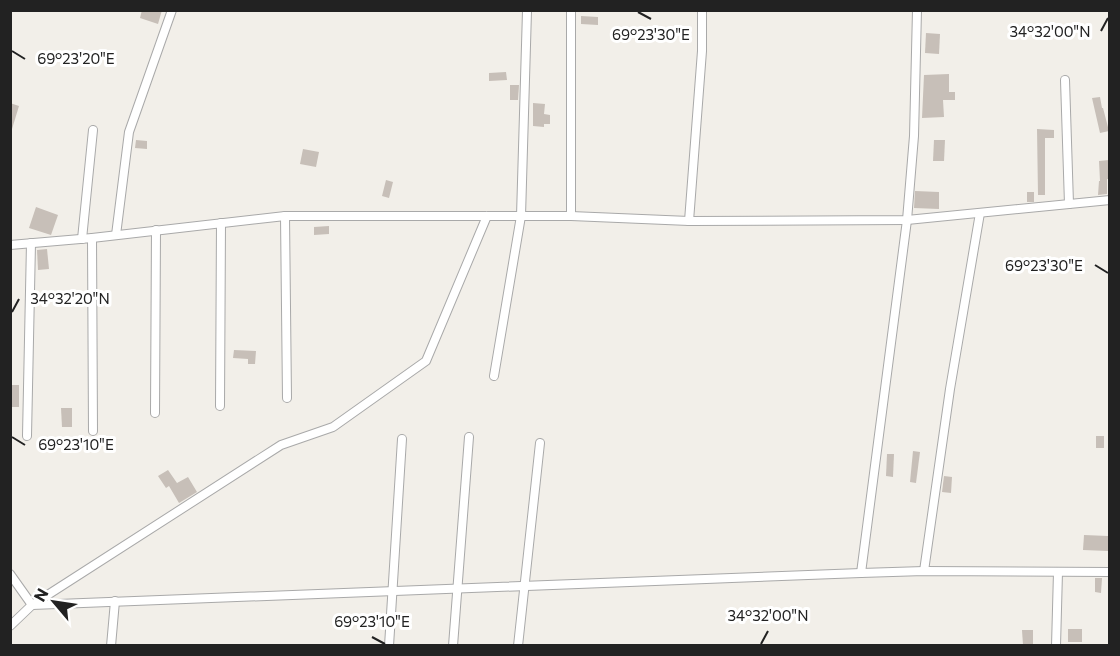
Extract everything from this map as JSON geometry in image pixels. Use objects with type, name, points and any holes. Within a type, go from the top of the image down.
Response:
[{"type":"street","points":[[116,235],[129,132],[171,10]]},
{"type":"street","points":[[571,10],[571,216]]},
{"type":"street","points":[[689,221],[702,51],[702,10]]},
{"type":"street","points":[[861,573],[907,220],[914,136],[917,10]]},
{"type":"street","points":[[494,376],[520,216],[527,11]]},
{"type":"street","points":[[1065,80],[1069,204]]},
{"type":"street","points":[[82,239],[93,130]]},
{"type":"street","points":[[10,245],[285,216],[571,216],[689,221],[907,220],[1110,200]]},
{"type":"street","points":[[924,571],[950,389],[980,213]]},
{"type":"street","points":[[285,216],[287,398]]},
{"type":"street","points":[[10,626],[32,605],[281,445],[333,427],[426,361],[487,216]]},
{"type":"street","points":[[220,406],[221,223]]},
{"type":"street","points":[[155,413],[156,230]]},
{"type":"street","points":[[92,238],[93,431]]},
{"type":"street","points":[[27,436],[31,243]]},
{"type":"street","points":[[453,645],[469,437]]},
{"type":"street","points":[[389,645],[402,439]]},
{"type":"street","points":[[518,645],[540,443]]},
{"type":"street","points":[[32,605],[924,571],[1110,572]]},
{"type":"street","points":[[1056,645],[1058,572]]},
{"type":"street","points":[[10,574],[32,605]]},
{"type":"street","points":[[111,645],[115,601]]},
{"type":"building","points":[[142,10],[162,10],[158,24],[140,18]]},
{"type":"building","points":[[581,16],[598,17],[598,25],[581,24]]},
{"type":"building","points":[[926,33],[940,34],[939,54],[925,53]]},
{"type":"building","points":[[506,72],[507,80],[489,81],[489,73]]},
{"type":"building","points":[[949,74],[949,92],[955,92],[955,100],[943,100],[944,117],[922,118],[924,75]]},
{"type":"building","points":[[510,85],[519,85],[518,100],[510,100]]},
{"type":"building","points":[[1100,97],[1109,131],[1100,133],[1092,98]]},
{"type":"building","points":[[10,103],[19,106],[12,129],[10,129]]},
{"type":"building","points":[[533,103],[545,104],[544,114],[550,115],[550,124],[544,124],[544,127],[533,126]]},
{"type":"building","points":[[1037,129],[1054,130],[1054,138],[1045,138],[1045,195],[1038,195]]},
{"type":"building","points":[[136,140],[147,141],[147,149],[135,148]]},
{"type":"building","points":[[934,140],[945,140],[944,161],[933,161]]},
{"type":"building","points":[[303,149],[319,152],[316,167],[300,164]]},
{"type":"building","points":[[1109,160],[1110,179],[1107,179],[1107,194],[1098,195],[1099,161]]},
{"type":"building","points":[[386,180],[393,182],[389,198],[382,196]]},
{"type":"building","points":[[915,191],[939,192],[939,209],[914,208]]},
{"type":"building","points":[[1027,192],[1034,192],[1034,202],[1027,202]]},
{"type":"building","points":[[36,207],[58,215],[51,235],[29,228]]},
{"type":"building","points":[[329,226],[329,234],[314,235],[314,227]]},
{"type":"building","points":[[47,249],[49,269],[38,270],[37,250]]},
{"type":"building","points":[[234,350],[256,351],[255,364],[248,364],[248,359],[233,358]]},
{"type":"building","points":[[10,385],[19,385],[19,407],[10,407]]},
{"type":"building","points":[[61,408],[72,408],[72,427],[62,427]]},
{"type":"building","points":[[1096,436],[1104,436],[1104,448],[1096,448]]},
{"type":"building","points":[[913,451],[920,452],[916,483],[910,482]]},
{"type":"building","points":[[887,454],[894,454],[893,477],[886,476]]},
{"type":"building","points":[[168,470],[177,483],[188,477],[197,492],[179,503],[169,486],[166,488],[158,476]]},
{"type":"building","points":[[944,476],[952,477],[951,493],[942,492]]},
{"type":"building","points":[[1084,535],[1108,536],[1108,551],[1083,550]]},
{"type":"building","points":[[1095,578],[1102,578],[1101,593],[1095,592]]},
{"type":"building","points":[[1068,629],[1082,629],[1082,642],[1068,642]]},
{"type":"building","points":[[1022,630],[1033,630],[1033,645],[1023,645]]}]
